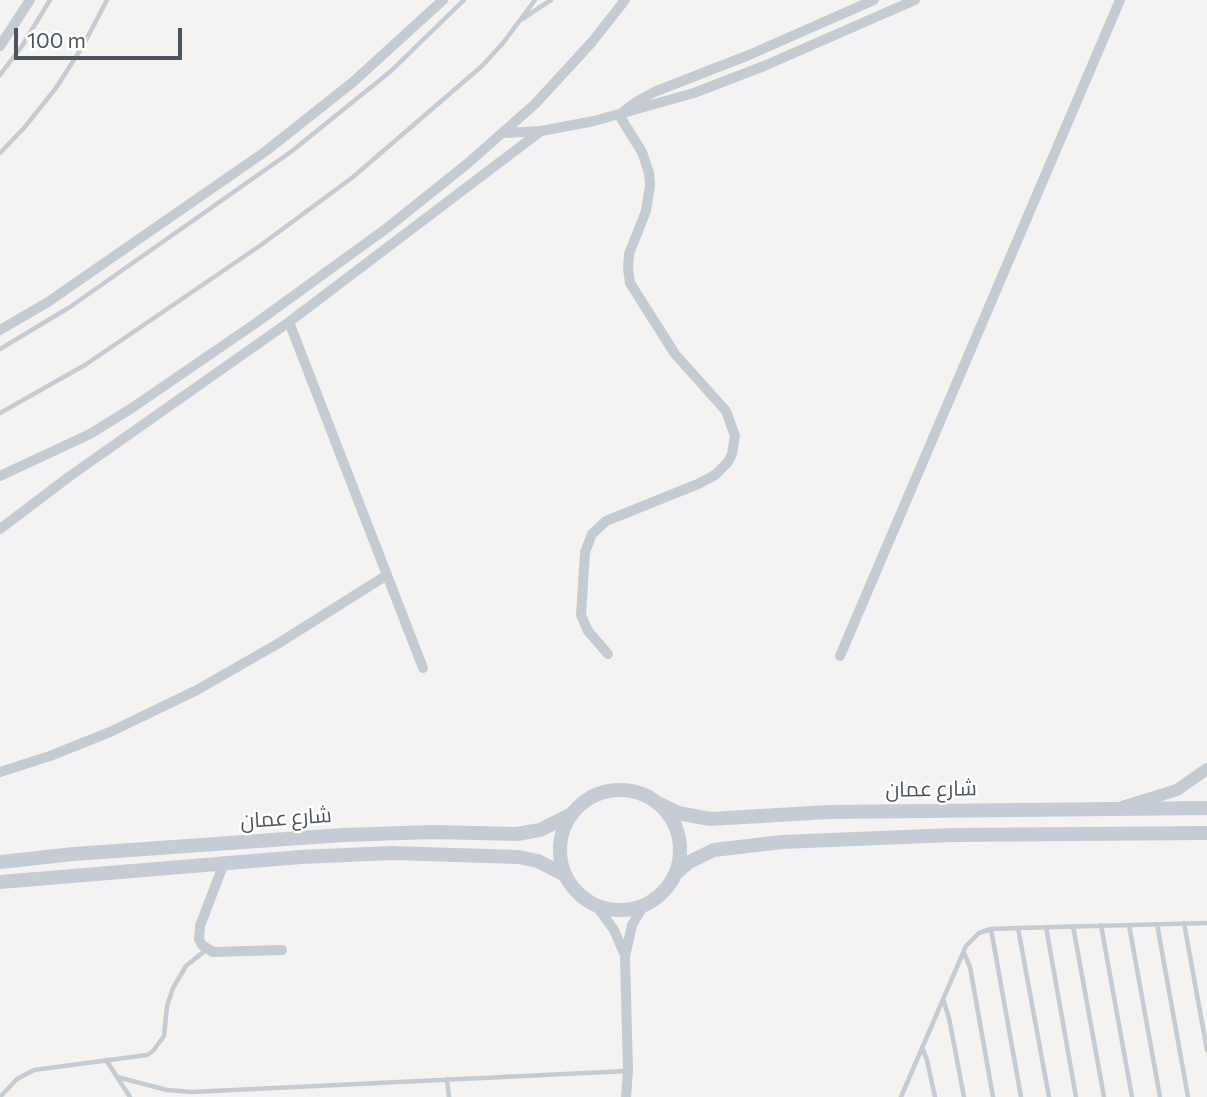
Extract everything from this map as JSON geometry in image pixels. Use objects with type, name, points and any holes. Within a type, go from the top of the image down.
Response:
[{"type":"main road","points":[[675,874],[679,861],[679,836],[667,812],[647,796],[620,790],[593,796],[572,814],[561,837],[561,863],[565,875],[578,893],[596,905],[620,910],[644,905],[662,892],[675,874],[697,858],[722,848],[795,841],[953,835],[1207,833]]},
{"type":"main road","name":"شارع عمان","points":[[658,803],[678,813],[710,819],[829,812],[1207,808]]},
{"type":"main road","name":"شارع عمان","points":[[0,862],[74,854],[343,835],[433,832],[517,834],[540,830],[572,814]]},
{"type":"main road","name":"شارع عمان","points":[[0,882],[224,863],[346,855],[437,853],[528,858],[565,875]]},
{"type":"street","points":[[0,46],[30,0]]},
{"type":"street","points":[[0,330],[48,302],[266,151],[352,82],[443,0]]},
{"type":"street","points":[[0,476],[90,434],[215,352],[387,228],[504,133],[564,74],[625,0]]},
{"type":"street","points":[[619,115],[654,92],[748,55],[874,0]]},
{"type":"street","points":[[504,133],[541,131],[619,115],[706,89],[915,0]]},
{"type":"street","points":[[840,656],[1120,0]]},
{"type":"street","points":[[608,654],[587,631],[581,615],[585,552],[592,534],[606,520],[715,475],[728,462],[735,436],[726,411],[675,354],[630,283],[629,254],[646,211],[650,185],[647,163],[619,115]]},
{"type":"street","points":[[0,529],[70,476],[289,323],[541,131]]},
{"type":"street","points":[[289,323],[423,668]]},
{"type":"street","points":[[0,772],[80,745],[165,706],[279,643],[387,575]]},
{"type":"street","points":[[1119,809],[1177,790],[1207,769]]},
{"type":"street","points":[[224,863],[198,932],[199,939],[207,949],[220,952],[282,950]]},
{"type":"street","points":[[596,905],[614,930],[625,957]]},
{"type":"street","points":[[626,1097],[628,1071],[625,957],[628,935],[644,905]]},
{"type":"lane","points":[[0,75],[22,46],[50,0]]},
{"type":"lane","points":[[0,153],[56,88],[84,44],[107,0]]},
{"type":"lane","points":[[0,349],[70,307],[303,144],[391,71],[464,0]]},
{"type":"lane","points":[[0,413],[85,365],[307,211],[398,140],[482,66],[535,0]]},
{"type":"lane","points":[[521,20],[551,0]]},
{"type":"lane","points":[[1184,923],[1207,1050]]},
{"type":"lane","points":[[901,1097],[963,952],[974,937],[991,929],[1207,923]]},
{"type":"lane","points":[[1157,924],[1188,1097]]},
{"type":"lane","points":[[1101,925],[1132,1097]]},
{"type":"lane","points":[[1129,925],[1160,1097]]},
{"type":"lane","points":[[1073,926],[1104,1097]]},
{"type":"lane","points":[[1046,927],[1076,1097]]},
{"type":"lane","points":[[1018,928],[1049,1097]]},
{"type":"lane","points":[[991,929],[1021,1097]]},
{"type":"lane","points":[[0,1097],[17,1079],[34,1070],[147,1055],[158,1047],[166,1029],[167,1006],[173,988],[187,966],[207,949]]},
{"type":"lane","points":[[963,952],[970,967],[993,1097]]},
{"type":"lane","points":[[943,999],[964,1097]]},
{"type":"lane","points":[[922,1047],[928,1060],[935,1097]]},
{"type":"lane","points":[[106,1060],[130,1097]]},
{"type":"lane","points":[[117,1077],[167,1090],[192,1092],[628,1071]]},
{"type":"lane","points":[[447,1079],[449,1097]]}]
